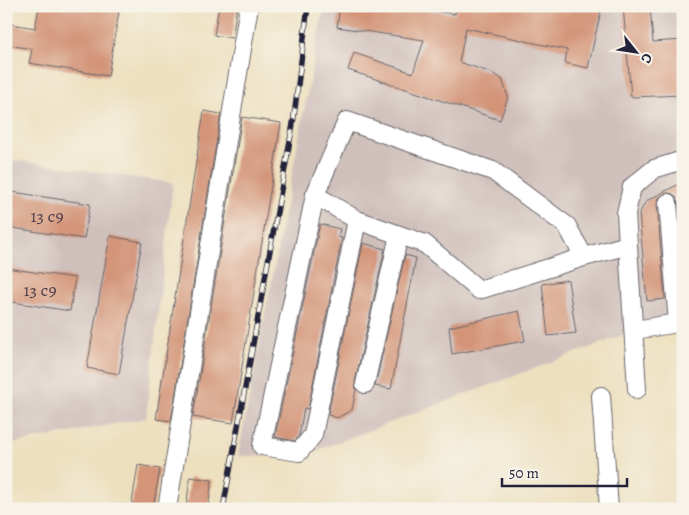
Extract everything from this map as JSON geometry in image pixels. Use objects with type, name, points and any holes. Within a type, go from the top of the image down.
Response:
[{"type":"lane","points":[[167,509],[248,6]]},
{"type":"lane","points":[[357,220],[312,435],[299,452],[262,446],[315,195],[347,121],[493,171],[567,226],[584,257]]},
{"type":"lane","points":[[638,389],[626,213],[632,187],[654,169],[683,160]]},
{"type":"lane","points":[[315,195],[357,220],[425,244],[479,290],[584,257],[628,246]]},
{"type":"lane","points":[[635,330],[680,322],[668,203]]},
{"type":"lane","points":[[365,384],[399,235]]},
{"type":"lane","points":[[601,396],[609,509]]},
{"type":"shaded area","points":[[324,6],[683,6],[683,318],[626,334],[304,455],[238,456]]},
{"type":"shaded area","points":[[6,159],[173,183],[146,418],[6,445]]},
{"type":"building","points":[[39,6],[120,6],[108,76],[29,63],[32,49],[8,45],[11,24],[35,28]]},
{"type":"building","points":[[219,6],[237,6],[232,38],[214,35]]},
{"type":"building","points":[[340,6],[401,6],[455,14],[456,6],[602,6],[588,68],[565,63],[567,50],[466,28],[459,62],[492,73],[502,79],[508,97],[500,120],[348,70],[354,53],[413,73],[424,40],[337,27]]},
{"type":"building","points":[[623,6],[650,6],[653,42],[683,40],[683,95],[631,97]]},
{"type":"building","points":[[204,111],[221,114],[171,421],[156,419]]},
{"type":"building","points":[[242,117],[281,123],[233,423],[193,417]]},
{"type":"building","points":[[683,182],[683,252],[678,202],[673,194],[667,193],[659,198],[657,204],[665,299],[647,301],[639,214],[646,201]]},
{"type":"building","points":[[6,191],[90,204],[84,239],[6,227]]},
{"type":"building","points":[[320,224],[340,229],[338,237],[342,238],[308,409],[304,408],[299,436],[295,441],[275,437]]},
{"type":"building","points":[[110,236],[142,242],[119,374],[87,368]]},
{"type":"building","points":[[363,243],[385,249],[355,382],[356,389],[352,410],[337,418],[328,415]]},
{"type":"building","points":[[405,255],[416,258],[391,389],[375,386]]},
{"type":"building","points":[[6,268],[75,278],[70,311],[6,301]]},
{"type":"building","points":[[568,280],[576,333],[548,336],[542,284]]},
{"type":"building","points":[[519,311],[525,341],[452,354],[449,327]]},
{"type":"building","points":[[138,465],[160,469],[153,509],[131,509]]},
{"type":"building","points":[[190,477],[212,480],[208,509],[186,509]]},
{"type":"railway","points":[[223,509],[293,124],[308,6]]}]
